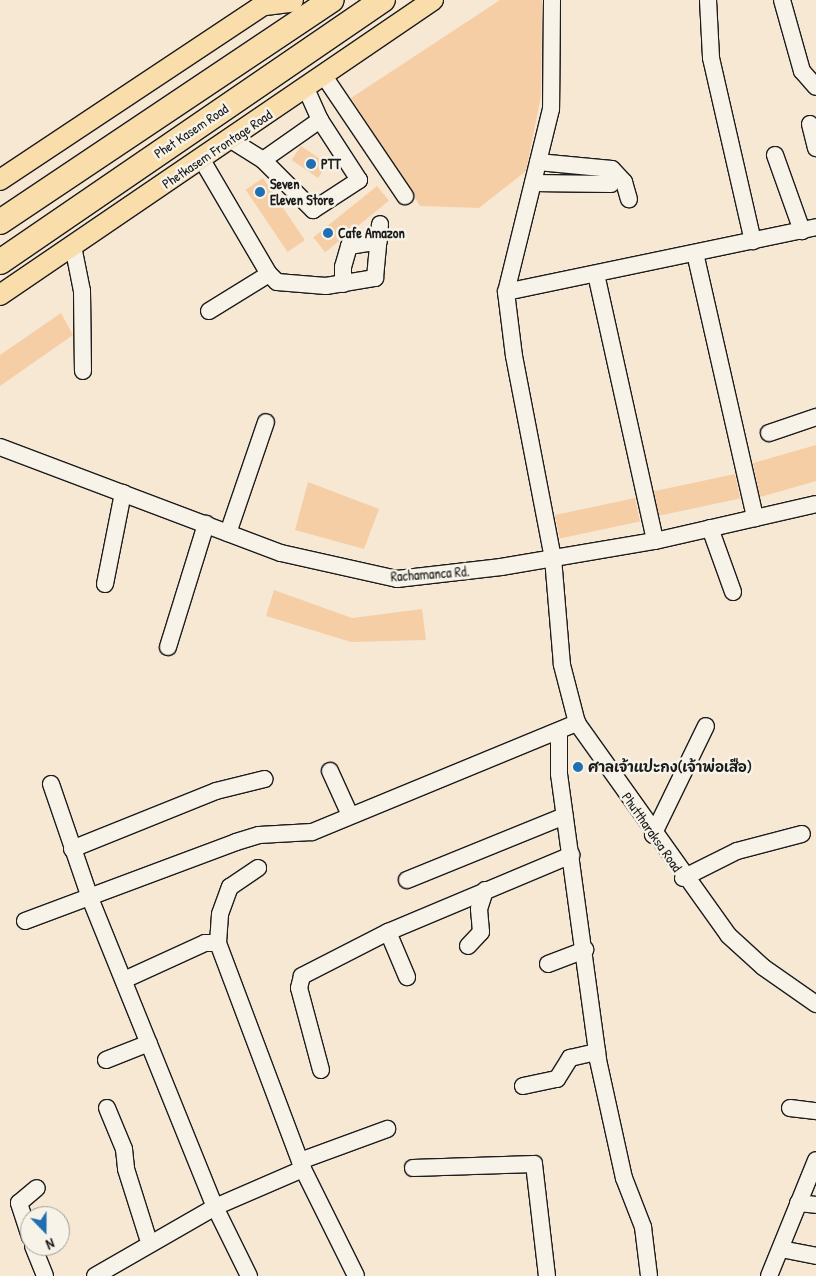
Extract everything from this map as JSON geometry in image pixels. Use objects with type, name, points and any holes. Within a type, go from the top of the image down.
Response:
[{"type":"highway","points":[[268,2],[291,0]]},
{"type":"highway","points":[[0,222],[332,0]]},
{"type":"highway","name":"Phet Kasem Road","points":[[0,262],[383,0]]},
{"type":"main road","name":"Phetkasem Frontage Road","points":[[0,295],[202,160],[433,0]]},
{"type":"main road","points":[[0,180],[268,2]]},
{"type":"street","points":[[552,0],[551,110],[506,292],[809,229],[775,155]]},
{"type":"street","points":[[708,0],[711,58],[753,241]]},
{"type":"street","points":[[782,0],[802,71],[816,87]]},
{"type":"street","points":[[324,76],[405,196]]},
{"type":"street","points":[[231,140],[262,160],[314,210],[359,180],[320,120],[306,88]]},
{"type":"street","points":[[262,160],[320,120]]},
{"type":"street","points":[[810,124],[816,148]]},
{"type":"street","points":[[202,160],[268,274],[277,282],[343,284],[375,278],[380,224]]},
{"type":"street","points":[[538,162],[612,169],[624,182],[629,200]]},
{"type":"street","points":[[533,183],[611,184]]},
{"type":"street","points":[[343,284],[343,267],[349,246],[379,241]]},
{"type":"street","points":[[73,246],[82,291],[83,370]]},
{"type":"street","points":[[695,253],[755,518]]},
{"type":"street","points":[[209,311],[268,274]]},
{"type":"street","points":[[596,274],[655,541]]},
{"type":"street","name":"Phuttharaksa Road","points":[[506,292],[514,356],[553,558],[562,665],[577,722],[683,878],[728,936],[763,967],[816,1004]]},
{"type":"street","points":[[770,433],[816,417]]},
{"type":"street","points":[[228,532],[266,422]]},
{"type":"street","name":"Rachamanca Rd.","points":[[0,447],[281,553],[397,579],[553,558],[655,541],[816,504]]},
{"type":"street","points":[[105,584],[123,493]]},
{"type":"street","points":[[168,647],[206,524]]},
{"type":"street","points":[[710,528],[733,592]]},
{"type":"street","points":[[25,921],[236,842],[259,835],[312,832],[444,775],[559,732],[577,722]]},
{"type":"street","points":[[653,834],[706,726]]},
{"type":"street","points":[[559,732],[559,774],[585,950],[597,1052],[622,1169],[643,1227],[649,1276]]},
{"type":"street","points":[[330,771],[350,815]]},
{"type":"street","points":[[72,849],[216,791],[265,779]]},
{"type":"street","points":[[51,784],[90,898],[215,1207],[249,1276]]},
{"type":"street","points":[[407,880],[565,816]]},
{"type":"street","points":[[683,878],[737,851],[802,834]]},
{"type":"street","points":[[321,1070],[299,988],[302,976],[388,932],[485,890],[571,856]]},
{"type":"street","points":[[258,868],[230,887],[220,914],[218,943],[301,1165],[356,1276]]},
{"type":"street","points":[[468,946],[481,932],[479,909],[485,890]]},
{"type":"street","points":[[388,932],[407,977]]},
{"type":"street","points":[[124,980],[206,943],[218,943]]},
{"type":"street","points":[[548,964],[585,950]]},
{"type":"street","points":[[106,1060],[149,1043]]},
{"type":"street","points":[[523,1086],[557,1080],[570,1058],[597,1052]]},
{"type":"street","points":[[107,1108],[124,1149],[126,1169],[149,1242]]},
{"type":"street","points":[[790,1108],[816,1111]]},
{"type":"street","points":[[94,1276],[149,1242],[215,1207],[301,1165],[387,1129]]},
{"type":"street","points":[[769,1276],[816,1160]]},
{"type":"street","points":[[413,1168],[534,1164],[547,1276]]},
{"type":"street","points":[[20,1206],[19,1202],[37,1188]]},
{"type":"street","points":[[798,1203],[816,1205]]},
{"type":"street","points":[[781,1249],[816,1256]]},
{"type":"street","points":[[37,1256],[45,1276]]},
{"type":"building","points":[[500,0],[542,0],[541,96],[526,171],[479,208],[420,206],[351,98]]},
{"type":"building","points":[[301,146],[328,164],[318,178],[291,160]]},
{"type":"building","points":[[263,178],[305,240],[288,252],[246,190]]},
{"type":"building","points":[[377,186],[389,201],[325,252],[313,238]]},
{"type":"building","points":[[61,313],[73,335],[0,386],[0,355]]},
{"type":"building","points":[[816,445],[816,481],[760,497],[753,463]]},
{"type":"building","points":[[735,474],[740,498],[659,516],[654,491]]},
{"type":"building","points":[[308,482],[379,509],[364,549],[295,530]]},
{"type":"building","points":[[635,498],[640,521],[560,539],[555,515]]},
{"type":"building","points":[[274,590],[352,618],[422,609],[426,640],[351,642],[266,616]]},
{"type":"place","name":"PTT","points":[[311,164]]},
{"type":"place","name":"Seven Eleven Store","points":[[260,192]]},
{"type":"place","name":"Cafe Amazon","points":[[328,233]]},
{"type":"place","name":"ศาลเจ้าแปะกง(เจ้าพ่อเสือ)","points":[[578,767]]}]
